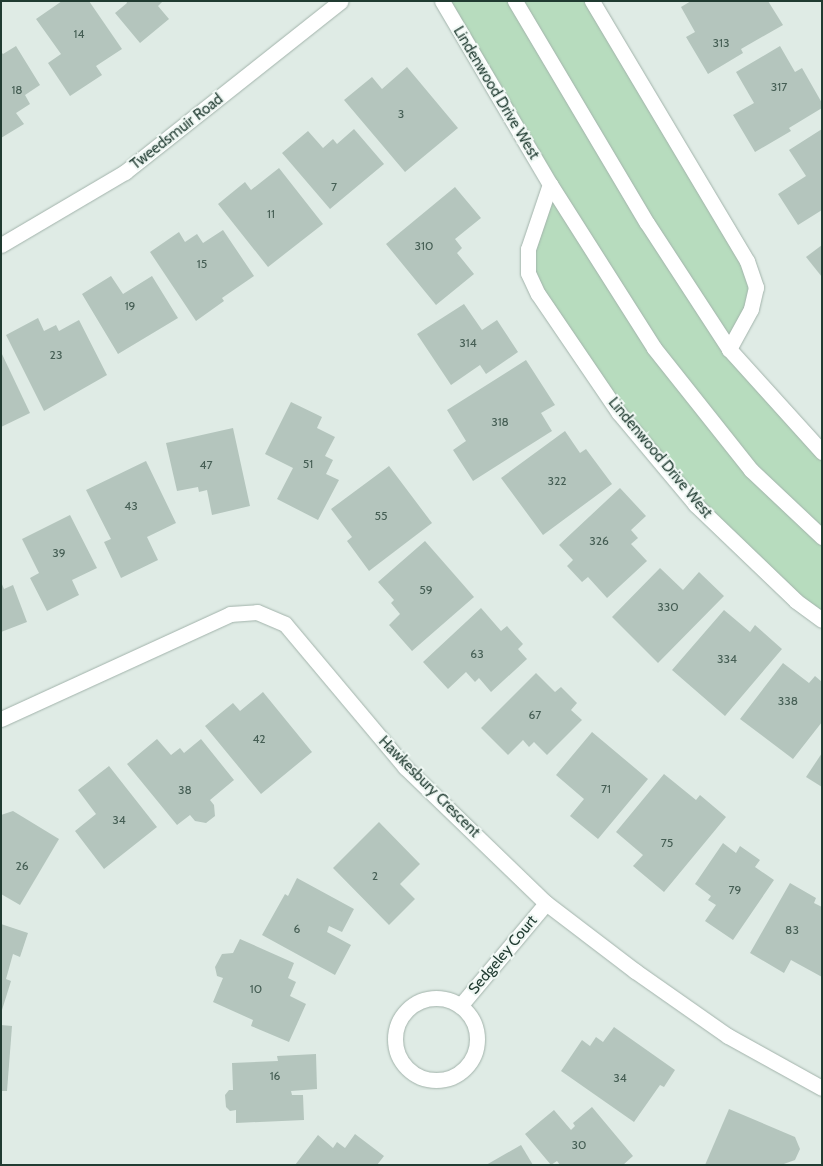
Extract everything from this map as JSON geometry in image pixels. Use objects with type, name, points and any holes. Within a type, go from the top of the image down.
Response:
[{"type":"street","name":"Tweedsmuir Road","points":[[1,245],[126,172],[341,1]]},
{"type":"street","name":"Lindenwood Drive West","points":[[442,1],[550,184],[654,348],[751,470],[822,537]]},
{"type":"street","points":[[515,1],[646,223],[729,349],[822,452]]},
{"type":"street","points":[[592,1],[747,261],[756,287],[751,310],[729,349]]},
{"type":"street","name":"Lindenwood Drive West","points":[[550,184],[528,249],[528,273],[538,294],[619,413],[695,504],[796,601],[822,620]]},
{"type":"street","name":"Hawkesbury Crescent","points":[[1,719],[230,614],[257,612],[285,624],[405,767],[546,903],[635,971],[728,1036],[822,1088]]},
{"type":"street","name":"Sedgeley Court","points":[[460,1006],[546,903]]},
{"type":"street","name":"Sedgeley Court","points":[[431,998],[441,998],[460,1006],[474,1023],[478,1043],[473,1057],[465,1069],[453,1077],[439,1081],[418,1078],[406,1069],[395,1051],[394,1037],[398,1022],[405,1010],[417,1002],[431,998]]},
{"type":"green space","points":[[442,1],[592,1],[756,287],[729,349],[822,452],[822,620],[796,601],[619,413],[528,273],[550,184]]},
{"type":"building","points":[[62,1],[89,1],[122,49],[96,66],[102,75],[70,96],[48,63],[61,54],[36,19]]},
{"type":"building","points":[[126,1],[163,1],[158,6],[169,19],[140,43],[115,13],[127,3]]},
{"type":"building","points":[[691,1],[768,1],[783,25],[741,49],[743,53],[708,74],[686,37],[695,32],[681,7]]},
{"type":"building","points":[[16,46],[40,85],[25,95],[30,104],[16,113],[24,124],[1,138],[1,52],[3,54]]},
{"type":"building","points":[[780,46],[795,72],[802,68],[822,103],[822,108],[789,128],[791,131],[755,152],[733,115],[754,103],[736,72]]},
{"type":"building","points":[[407,67],[458,128],[405,172],[344,100],[372,77],[382,89]]},
{"type":"building","points":[[354,129],[384,164],[330,209],[282,153],[308,131],[323,148],[333,139],[337,144]]},
{"type":"building","points":[[822,129],[822,210],[798,225],[778,194],[806,176],[789,150]]},
{"type":"building","points":[[279,168],[323,224],[268,267],[218,204],[245,182],[251,190]]},
{"type":"building","points":[[455,187],[481,218],[455,239],[462,248],[457,253],[474,274],[436,305],[386,244]]},
{"type":"building","points":[[223,230],[254,276],[222,298],[224,301],[196,321],[150,252],[179,232],[185,242],[197,234],[203,243]]},
{"type":"building","points":[[822,245],[822,277],[806,257]]},
{"type":"building","points":[[111,276],[123,294],[152,276],[178,318],[118,354],[82,294]]},
{"type":"building","points":[[464,304],[482,330],[497,320],[518,352],[486,374],[480,365],[451,385],[417,334]]},
{"type":"building","points":[[38,318],[44,331],[56,325],[59,331],[79,320],[107,375],[44,411],[6,335]]},
{"type":"building","points":[[1,352],[30,413],[1,427]]},
{"type":"building","points":[[526,360],[555,405],[541,413],[552,431],[473,481],[453,450],[466,441],[447,410]]},
{"type":"building","points":[[291,402],[322,417],[317,428],[335,437],[325,456],[333,460],[326,474],[339,480],[318,520],[277,499],[293,468],[265,454]]},
{"type":"building","points":[[233,428],[250,506],[212,515],[207,490],[199,492],[198,487],[177,491],[166,443]]},
{"type":"building","points":[[565,431],[580,453],[586,449],[612,484],[543,535],[501,478]]},
{"type":"building","points":[[146,461],[176,523],[147,537],[158,560],[121,578],[104,542],[111,539],[86,490]]},
{"type":"building","points":[[389,466],[432,523],[369,571],[347,541],[352,537],[331,509]]},
{"type":"building","points":[[620,488],[646,516],[631,530],[638,538],[631,544],[647,561],[607,598],[588,577],[582,582],[567,566],[573,560],[559,545]]},
{"type":"building","points":[[70,515],[97,568],[72,580],[79,595],[47,611],[30,578],[39,573],[22,539]]},
{"type":"building","points":[[425,541],[474,597],[412,651],[389,625],[400,614],[391,603],[394,600],[378,582]]},
{"type":"building","points":[[660,568],[683,590],[699,572],[724,596],[658,663],[612,617]]},
{"type":"building","points":[[1,582],[4,589],[13,585],[27,622],[1,632]]},
{"type":"building","points":[[481,608],[501,631],[507,626],[523,644],[518,649],[527,659],[491,692],[479,678],[475,682],[466,672],[448,689],[423,662]]},
{"type":"building","points":[[724,610],[750,632],[755,625],[782,649],[725,716],[672,670]]},
{"type":"building","points":[[783,663],[809,683],[815,676],[822,682],[822,722],[793,759],[740,719]]},
{"type":"building","points":[[536,673],[555,692],[561,687],[577,703],[571,710],[582,720],[547,755],[534,742],[529,747],[523,740],[508,755],[481,728]]},
{"type":"building","points":[[263,692],[312,752],[261,794],[205,726],[233,703],[240,711]]},
{"type":"building","points":[[592,732],[648,779],[598,839],[570,816],[584,799],[556,775]]},
{"type":"building","points":[[157,739],[171,755],[180,748],[184,753],[201,739],[234,780],[210,800],[214,805],[215,816],[206,823],[195,821],[190,815],[177,825],[127,764]]},
{"type":"building","points":[[822,753],[822,787],[806,777]]},
{"type":"building","points":[[109,766],[157,827],[104,869],[75,831],[96,814],[78,790]]},
{"type":"building","points":[[664,774],[696,800],[700,795],[726,817],[664,892],[633,866],[643,855],[616,832]]},
{"type":"building","points":[[13,811],[59,839],[20,905],[1,894],[1,815]]},
{"type":"building","points":[[379,822],[420,864],[400,884],[415,899],[389,925],[333,868]]},
{"type":"building","points":[[723,843],[736,853],[740,846],[760,860],[755,867],[774,880],[733,940],[705,921],[716,905],[708,900],[711,896],[695,884]]},
{"type":"building","points":[[297,878],[354,909],[342,932],[329,926],[327,932],[351,945],[335,975],[262,935],[285,894],[288,896]]},
{"type":"building","points":[[790,883],[816,898],[814,903],[822,907],[822,977],[791,960],[784,973],[750,953]]},
{"type":"building","points":[[1,924],[28,933],[20,957],[13,954],[6,979],[11,981],[2,1010]]},
{"type":"building","points":[[240,939],[294,963],[288,978],[296,982],[290,996],[306,1004],[289,1042],[251,1026],[253,1020],[213,1002],[223,978],[217,976],[215,967],[222,954],[233,953]]},
{"type":"building","points":[[1,1025],[12,1026],[7,1091],[1,1091]]},
{"type":"building","points":[[614,1027],[675,1070],[664,1087],[660,1085],[634,1122],[561,1071],[582,1040],[590,1046],[596,1037],[603,1042]]},
{"type":"building","points":[[316,1054],[317,1089],[291,1091],[292,1095],[303,1095],[304,1120],[236,1123],[236,1110],[230,1111],[226,1107],[225,1095],[229,1090],[233,1090],[232,1063],[278,1061],[277,1056]]},
{"type":"building","points":[[592,1107],[633,1156],[623,1165],[560,1165],[557,1161],[551,1165],[525,1134],[554,1110],[571,1130],[575,1126],[573,1123]]},
{"type":"building","points":[[729,1109],[795,1137],[800,1149],[795,1160],[781,1165],[705,1165]]},
{"type":"building","points":[[355,1134],[384,1156],[377,1165],[295,1165],[318,1135],[333,1148],[337,1142],[345,1148]]},
{"type":"building","points":[[521,1145],[533,1165],[486,1165]]}]
